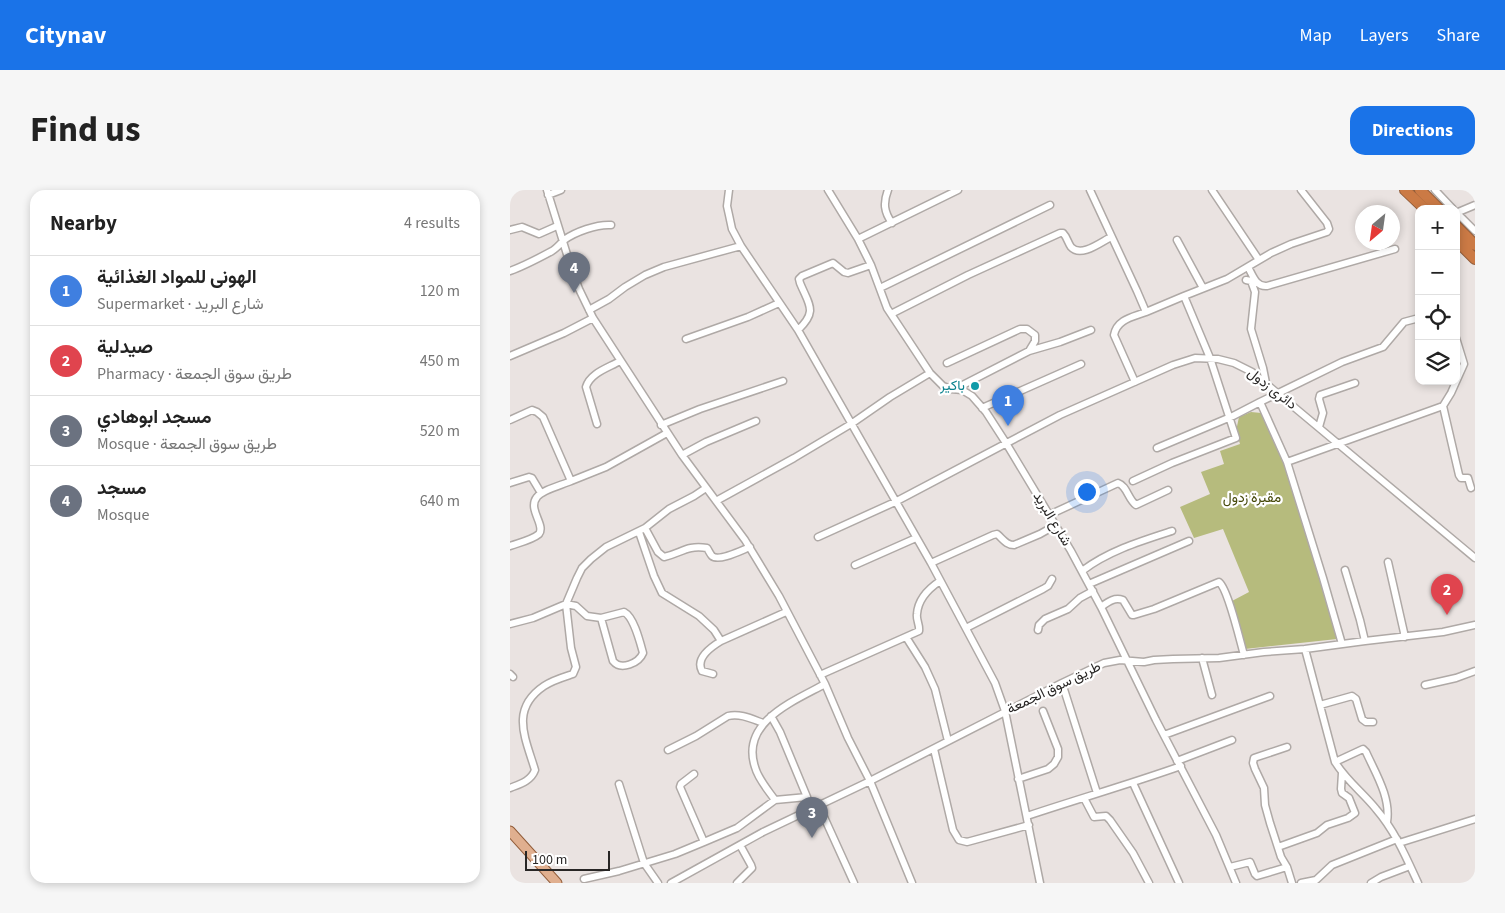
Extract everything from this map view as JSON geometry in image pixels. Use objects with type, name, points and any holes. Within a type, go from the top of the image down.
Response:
[{"type":"highway","points":[[1406,190],[1420,205]]},
{"type":"highway","points":[[1420,190],[1435,205]]},
{"type":"highway","points":[[1460,230],[1475,245]]},
{"type":"highway","points":[[1460,244],[1475,259]]},
{"type":"main road","points":[[510,831],[557,883]]},
{"type":"street","points":[[561,190],[547,193],[576,281],[593,318],[682,455],[750,547],[779,596],[825,684],[848,738],[870,781],[912,883]]},
{"type":"street","points":[[728,190],[728,215],[732,229],[741,246],[798,330],[931,563],[995,683],[1005,711],[1040,883]]},
{"type":"street","name":"شارع البريد","points":[[828,190],[858,239],[871,265],[884,302],[930,373],[940,384],[947,388],[962,390],[972,396],[982,408],[1006,443],[1056,526],[1093,591],[1216,835],[1230,867],[1234,883]]},
{"type":"street","points":[[888,190],[884,200],[884,208],[892,223]]},
{"type":"street","points":[[858,239],[958,190]]},
{"type":"street","points":[[1090,190],[1146,312]]},
{"type":"street","points":[[1212,190],[1259,260]]},
{"type":"street","points":[[1135,382],[1114,335],[1115,329],[1124,320],[1227,279],[1291,244],[1325,233],[1329,226],[1301,190]]},
{"type":"street","points":[[1435,190],[1449,205]]},
{"type":"street","points":[[1460,211],[1475,205]]},
{"type":"street","points":[[880,288],[1050,206]]},
{"type":"street","points":[[1460,216],[1475,231]]},
{"type":"street","points":[[510,271],[546,254],[564,240],[597,226],[611,225]]},
{"type":"street","points":[[510,230],[522,227],[539,234],[558,226]]},
{"type":"street","points":[[891,314],[968,275],[1060,233],[1066,236],[1073,249],[1078,251],[1111,237]]},
{"type":"street","points":[[1177,240],[1203,288]]},
{"type":"street","points":[[589,310],[610,299],[624,287],[664,267],[741,246]]},
{"type":"street","points":[[1248,268],[1258,285],[1262,287],[1392,250]]},
{"type":"street","points":[[798,330],[810,315],[810,308],[800,283],[802,276],[833,263],[848,273],[871,265]]},
{"type":"street","points":[[1246,280],[1251,281],[1255,292],[1251,329],[1266,382]]},
{"type":"street","points":[[1133,481],[1172,463],[1236,438],[1210,358],[1184,296]]},
{"type":"street","points":[[686,340],[748,317],[779,303]]},
{"type":"street","points":[[510,356],[564,333],[593,318]]},
{"type":"street","points":[[1157,448],[1229,418],[1334,365],[1383,347],[1404,322],[1415,319]]},
{"type":"street","points":[[947,362],[1020,329],[1026,329],[1035,335],[1035,341],[1029,351]]},
{"type":"street","points":[[953,389],[1029,351],[1091,330]]},
{"type":"street","points":[[1287,462],[1443,406],[1464,364],[1457,340]]},
{"type":"street","name":"دائرى زدول","points":[[818,537],[895,502],[1060,415],[1181,362],[1195,358],[1210,358],[1226,360],[1242,366],[1266,382],[1475,558]]},
{"type":"street","points":[[597,424],[586,387],[588,381],[591,376],[620,361]]},
{"type":"street","points":[[982,408],[1081,364]]},
{"type":"street","points":[[716,501],[851,424],[890,397],[930,373]]},
{"type":"street","points":[[661,424],[783,382]]},
{"type":"street","points":[[1319,427],[1324,413],[1319,399],[1320,396],[1323,393],[1355,383]]},
{"type":"street","points":[[1260,402],[1287,462],[1342,644]]},
{"type":"street","points":[[1443,406],[1459,475],[1461,478],[1468,478],[1471,488]]},
{"type":"street","points":[[510,420],[532,410],[543,417],[572,481]]},
{"type":"street","points":[[682,455],[706,442],[756,421]]},
{"type":"street","points":[[510,546],[540,533],[541,529],[534,508],[534,502],[541,493],[606,467],[667,433]]},
{"type":"street","points":[[510,483],[529,477],[532,478],[541,493]]},
{"type":"street","points":[[1049,515],[1118,483],[1123,486],[1136,504],[1168,490]]},
{"type":"street","points":[[510,788],[527,780],[533,775],[535,770],[524,731],[522,716],[524,706],[533,694],[546,684],[573,674],[575,671],[576,667],[571,648],[566,604],[582,568],[606,547],[642,530],[669,509],[706,488]]},
{"type":"street","points":[[931,563],[993,535],[998,534],[1010,545],[1014,545],[1056,526]]},
{"type":"street","points":[[642,530],[658,552],[664,556],[696,547],[707,548],[712,556],[722,557],[750,547]]},
{"type":"street","points":[[642,530],[654,576],[662,593],[700,616],[714,630],[721,641]]},
{"type":"street","points":[[1082,571],[1095,561],[1130,545],[1172,531]]},
{"type":"street","points":[[855,565],[916,538]]},
{"type":"street","points":[[1089,584],[1189,541]]},
{"type":"street","points":[[1388,562],[1405,637]]},
{"type":"street","points":[[1345,570],[1360,620],[1364,641]]},
{"type":"street","points":[[966,628],[1043,589],[1048,586],[1052,579]]},
{"type":"street","points":[[820,675],[920,630],[917,615],[920,602],[924,594],[940,581]]},
{"type":"street","points":[[1101,607],[1118,598],[1123,600],[1130,613],[1134,615],[1163,606],[1219,582],[1222,584],[1226,595],[1244,655]]},
{"type":"street","points":[[1038,630],[1039,625],[1045,619],[1064,611],[1080,598],[1093,591]]},
{"type":"street","points":[[510,624],[533,618],[566,604],[576,606],[587,616],[591,617],[601,618],[624,612],[630,615],[643,653],[638,661],[626,666],[616,664],[613,660],[601,618]]},
{"type":"street","points":[[712,674],[702,671],[700,667],[700,662],[708,650],[721,641],[786,612]]},
{"type":"street","name":"طريق سوق الجمعة","points":[[671,883],[777,824],[819,806],[934,749],[1005,711],[1104,664],[1120,660],[1144,662],[1219,658],[1264,652],[1305,650],[1474,626]]},
{"type":"street","points":[[906,637],[925,667],[935,689],[948,741]]},
{"type":"street","points":[[1305,650],[1335,762],[1342,773],[1387,822],[1418,883]]},
{"type":"street","points":[[1202,658],[1212,695]]},
{"type":"street","points":[[1425,685],[1456,678],[1475,670]]},
{"type":"street","points":[[1062,683],[1097,793]]},
{"type":"street","points":[[775,800],[755,768],[752,754],[758,729],[771,716],[825,684]]},
{"type":"street","points":[[1164,735],[1270,696]]},
{"type":"street","points":[[1320,705],[1352,696],[1356,699],[1362,720],[1372,722]]},
{"type":"street","points":[[1018,779],[1048,769],[1058,757],[1058,749],[1043,711]]},
{"type":"street","points":[[668,750],[696,736],[728,716],[739,715],[763,723]]},
{"type":"street","points":[[771,716],[780,732],[808,801],[819,806],[854,883]]},
{"type":"street","points":[[1027,816],[1133,783],[1232,740]]},
{"type":"street","points":[[1287,747],[1254,758],[1253,760],[1264,788],[1265,805],[1278,848],[1292,883]]},
{"type":"street","points":[[934,749],[953,830],[959,840],[967,842],[1029,825]]},
{"type":"street","points":[[1335,762],[1363,749],[1366,752],[1387,803],[1387,822]]},
{"type":"street","points":[[1278,848],[1317,833],[1326,825],[1348,818],[1354,813],[1349,798],[1342,793],[1342,773]]},
{"type":"street","points":[[694,774],[681,784],[680,787],[704,842]]},
{"type":"street","points":[[1133,783],[1179,883]]},
{"type":"street","points":[[619,784],[644,863],[658,883]]},
{"type":"street","points":[[584,879],[599,877],[675,854],[737,828],[775,800],[807,797]]},
{"type":"street","points":[[1084,798],[1094,818],[1106,816],[1110,820],[1133,853],[1149,883]]},
{"type":"street","points":[[1301,883],[1316,880],[1332,865],[1398,841],[1475,819]]},
{"type":"street","points":[[737,883],[752,868],[740,845]]},
{"type":"street","points":[[1230,867],[1250,862],[1254,874],[1257,876],[1287,867]]},
{"type":"street","points":[[1372,883],[1381,877],[1410,866]]},
{"type":"green space","name":"مقبرة زدول","points":[[1251,412],[1261,413],[1289,475],[1337,639],[1245,649],[1232,601],[1249,592],[1223,529],[1194,538],[1180,507],[1210,494],[1201,472],[1224,464],[1220,451],[1240,444],[1236,431],[1239,417]]},
{"type":"place","name":"مسجد","points":[[574,293]]},
{"type":"place","name":"باكير","points":[[975,386]]},
{"type":"place","name":"الهونى للمواد الغذائية","points":[[1008,426]]},
{"type":"place","name":"صيدلية","points":[[1447,615]]},
{"type":"place","name":"مسجد ابوهادي","points":[[812,838]]}]
